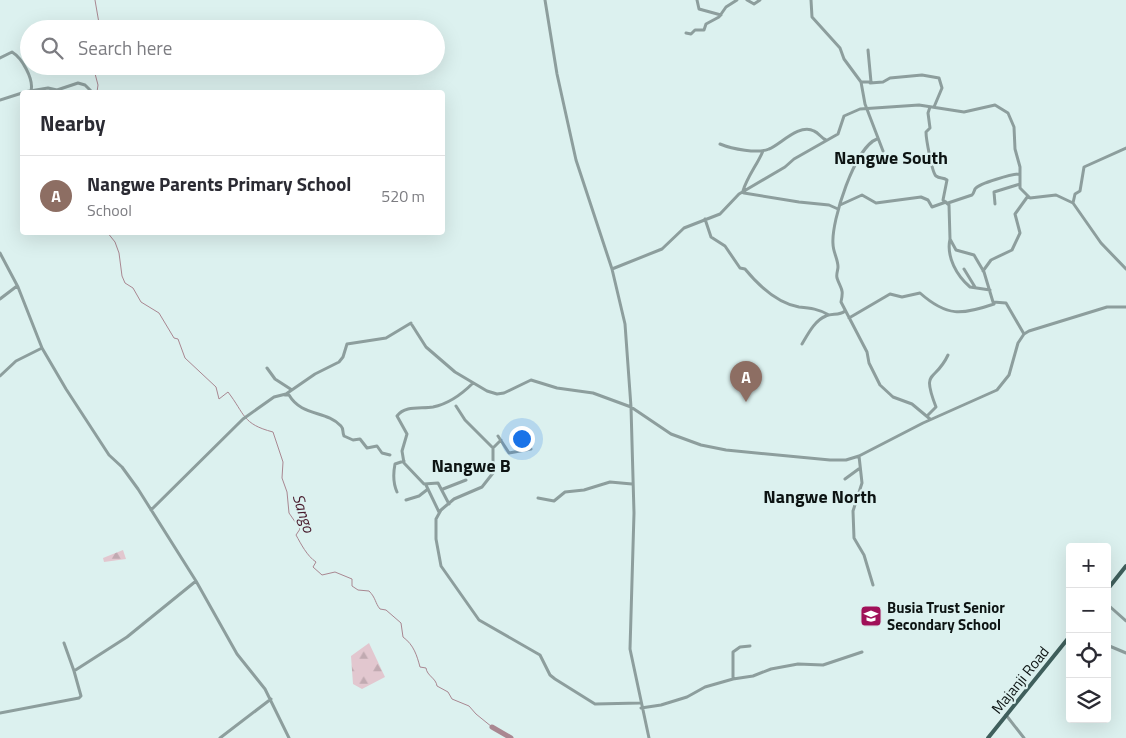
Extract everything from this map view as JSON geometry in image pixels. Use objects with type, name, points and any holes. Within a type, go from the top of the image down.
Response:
[{"type":"main road","points":[[1109,588],[1126,566]]},
{"type":"main road","name":"Majanji Road","points":[[988,738],[1066,641]]},
{"type":"street","points":[[545,0],[558,82],[576,160],[612,270],[625,324],[631,407],[634,548],[629,638],[631,661],[649,738]]},
{"type":"street","points":[[697,0],[699,10],[721,15]]},
{"type":"street","points":[[686,33],[691,34],[695,30],[701,31],[709,22],[721,15],[726,7],[737,0]]},
{"type":"street","points":[[747,0],[754,4],[760,0]]},
{"type":"street","points":[[811,0],[812,17],[840,48],[844,59],[860,82],[867,108],[883,151]]},
{"type":"street","points":[[868,50],[870,83]]},
{"type":"street","points":[[0,58],[12,52],[20,58]]},
{"type":"street","points":[[28,75],[31,82],[31,90]]},
{"type":"street","points":[[860,82],[883,82],[890,78],[922,75],[939,78],[942,88],[928,113],[930,128],[926,132],[926,140],[934,172],[938,177],[946,178],[943,200],[947,203],[950,240],[948,247],[951,261],[968,286],[991,290]]},
{"type":"street","points":[[37,90],[48,88],[57,90],[78,83],[85,85],[90,90]]},
{"type":"street","points":[[0,100],[20,94]]},
{"type":"street","points":[[612,270],[662,249],[684,228],[723,211],[743,192],[838,134],[847,113],[867,108],[932,107],[964,112],[995,105],[1004,109],[1014,127],[1020,188],[1034,199],[1056,195],[1073,203],[1101,243],[1126,269]]},
{"type":"street","points":[[720,144],[739,150],[763,152],[772,149],[784,138],[799,131],[814,130],[827,140]]},
{"type":"street","points":[[878,139],[866,146],[844,188],[839,207],[832,243],[838,268],[837,276],[844,290],[841,302],[867,352],[869,363],[880,385],[893,397],[912,404],[929,418]]},
{"type":"street","points":[[1073,203],[1075,194],[1080,192],[1084,167],[1126,148]]},
{"type":"street","points":[[743,192],[748,178],[763,152]]},
{"type":"street","points":[[743,192],[839,207],[862,195],[876,203],[921,197],[928,200],[932,207],[972,195],[975,188],[1009,174],[1020,174]]},
{"type":"street","points":[[995,204],[994,192],[1020,184]]},
{"type":"street","points":[[983,271],[991,260],[1012,250],[1020,233],[1015,214],[1028,196]]},
{"type":"street","points":[[705,219],[711,238],[722,243],[740,268],[745,269],[770,294],[797,307],[812,307],[829,315]]},
{"type":"street","points":[[950,240],[956,250],[963,253],[973,253],[983,271],[995,304]]},
{"type":"street","points":[[0,253],[17,286],[42,348],[109,455],[122,467],[151,510],[196,581],[236,654],[271,698],[290,738]]},
{"type":"street","points":[[964,269],[975,287]]},
{"type":"street","points":[[0,299],[17,286]]},
{"type":"street","points":[[849,318],[890,294],[902,297],[920,293],[927,300],[957,313],[1006,303],[1024,334]]},
{"type":"street","points":[[282,396],[314,374],[341,360],[347,344],[386,338],[411,324],[424,345],[447,366],[487,390],[500,393],[531,380],[557,388],[593,393],[631,407],[671,434],[701,445],[726,450],[830,460],[859,456],[929,418],[997,390],[1008,378],[1018,344],[1024,334],[1107,307],[1126,307]]},
{"type":"street","points":[[802,344],[818,322],[829,315],[845,311]]},
{"type":"street","points":[[0,376],[13,364],[42,348]]},
{"type":"street","points":[[929,418],[936,408],[930,393],[929,382],[948,355]]},
{"type":"street","points":[[267,368],[275,379],[292,390]]},
{"type":"street","points":[[439,512],[427,487],[404,461],[402,451],[407,434],[397,416],[423,406],[433,407],[460,396],[473,383]]},
{"type":"street","points":[[289,395],[292,390]]},
{"type":"street","points":[[151,510],[244,419],[274,398],[289,395]]},
{"type":"street","points":[[289,395],[309,413],[327,415],[342,426],[344,436],[353,440],[360,439],[367,448],[377,446],[382,453],[390,455]]},
{"type":"street","points":[[456,406],[465,420],[493,448]]},
{"type":"street","points":[[531,449],[508,453],[499,438],[493,448],[493,473],[482,487],[454,499],[439,512],[436,519],[435,532],[441,566],[480,620],[540,656],[550,675],[586,699],[601,705],[661,705],[687,697],[705,687],[733,679],[744,679],[780,666],[823,664],[862,652]]},
{"type":"street","points":[[859,456],[862,483],[853,511],[854,538],[864,555],[873,585]]},
{"type":"street","points":[[397,492],[394,482],[395,464],[404,461]]},
{"type":"street","points":[[845,479],[860,468]]},
{"type":"street","points":[[443,489],[466,480]]},
{"type":"street","points":[[406,500],[419,496],[427,487],[436,482],[443,489],[449,504]]},
{"type":"street","points":[[538,498],[554,501],[565,492],[584,490],[610,482],[632,484]]},
{"type":"street","points":[[74,670],[127,637],[196,581]]},
{"type":"street","points":[[1111,608],[1126,621]]},
{"type":"street","points":[[0,713],[79,698],[81,696],[64,643]]},
{"type":"street","points":[[733,679],[733,652],[740,647],[750,646]]},
{"type":"street","points":[[1111,647],[1126,653]]},
{"type":"street","points":[[220,738],[271,698]]},
{"type":"street","points":[[1006,715],[1024,738]]},
{"type":"green space","points":[[123,550],[126,559],[104,562],[103,558]]},
{"type":"green space","points":[[369,643],[385,677],[362,689],[353,684],[351,656]]},
{"type":"waterway","name":"Sango","points":[[95,0],[98,20]]},
{"type":"waterway","name":"Sango","points":[[95,75],[97,90]]},
{"type":"waterway","name":"Sango","points":[[109,235],[115,242],[119,253],[122,276],[125,283],[133,288],[141,302],[159,313],[174,338],[178,339],[185,358],[216,387],[219,399],[228,392],[250,422],[273,432],[283,462],[282,478],[287,492],[289,513],[300,529],[296,535],[307,553],[316,562],[313,567],[322,575],[335,572],[352,579],[352,586],[358,590],[369,591],[380,609],[386,610],[401,623],[403,637],[412,647],[420,667],[426,668],[437,686],[448,692],[452,699],[469,706],[492,727]]},
{"type":"waterway","name":"Sango","points":[[492,727],[511,738]]},
{"type":"place","name":"Nangwe Parents Primary School","points":[[746,402]]},
{"type":"place","name":"Busia Trust Senior Secondary School","points":[[871,616]]},
{"type":"district","name":"Nangwe South","points":[[891,157]]},
{"type":"district","name":"Nangwe B","points":[[471,465]]},
{"type":"district","name":"Nangwe North","points":[[820,496]]}]
